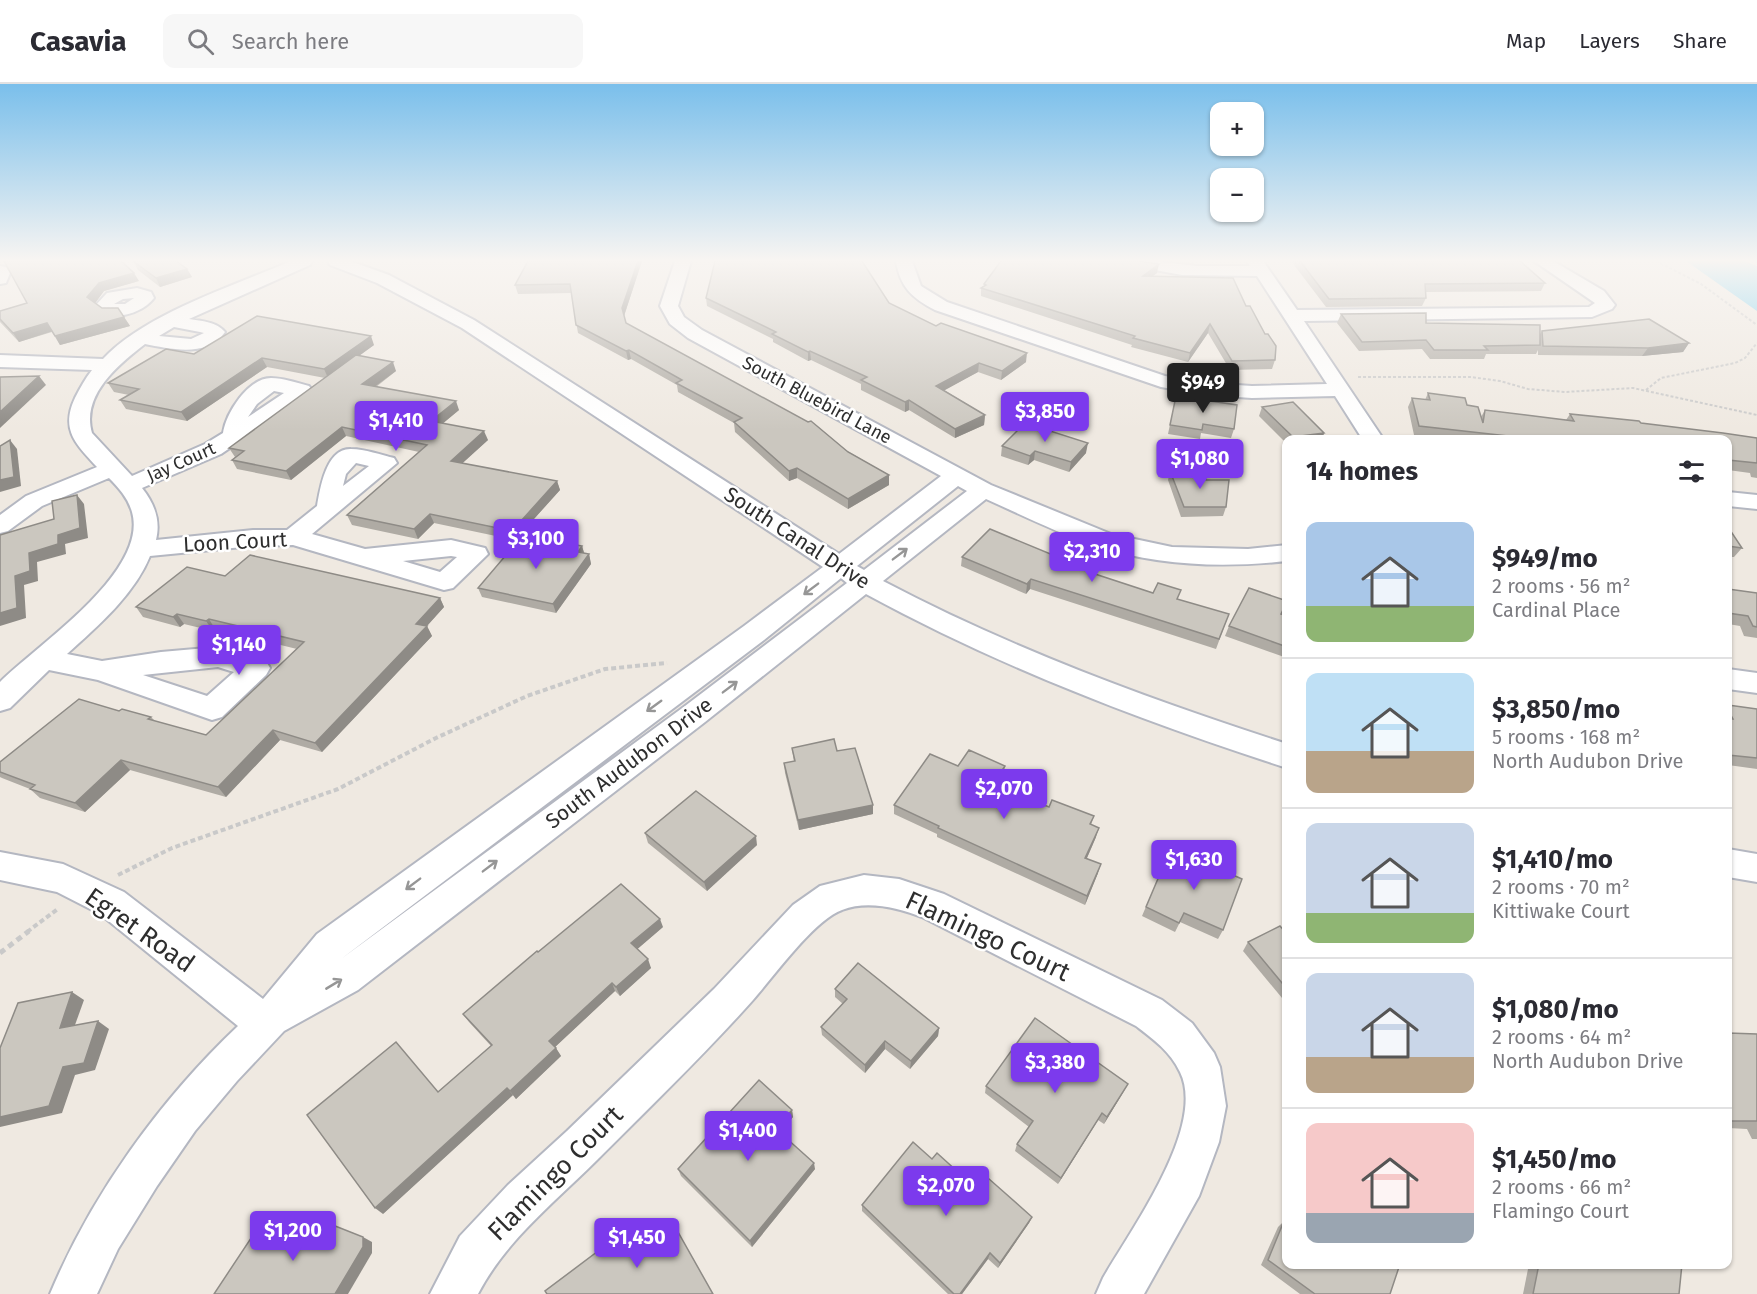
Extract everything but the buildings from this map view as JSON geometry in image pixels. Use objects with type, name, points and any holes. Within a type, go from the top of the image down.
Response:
[{"type":"street","name":"South Canal Drive","points":[[456,317],[852,575],[999,651],[1109,696],[1282,754]]},
{"type":"street","name":"South Bluebird Lane","points":[[675,317],[695,334],[983,490],[1104,540],[1172,555],[1248,557],[1282,554]]},
{"type":"street","points":[[976,317],[1161,381],[1207,389],[1252,392],[1346,383]]},
{"type":"street","points":[[1292,317],[1346,383],[1372,435]]},
{"type":"street","points":[[5,690],[44,659],[98,610],[114,591],[141,549],[147,519],[144,507],[82,435],[80,423],[83,400],[98,376],[109,364],[141,338],[177,318],[216,332],[209,338],[191,344],[141,338]]},
{"type":"street","points":[[0,361],[109,364]]},
{"type":"street","name":"Jay Court","points":[[34,501],[188,461],[233,437]]},
{"type":"street","name":"South Audubon Drive","points":[[73,1294],[103,1234],[181,1117],[223,1067],[266,1024],[345,978],[695,714],[852,575],[956,476]]},
{"type":"street","name":"South Audubon Drive","points":[[852,575],[983,490]]},
{"type":"street","points":[[1732,499],[1757,502]]},
{"type":"street","points":[[0,506],[34,501]]},
{"type":"street","points":[[0,526],[34,501]]},
{"type":"street","points":[[293,537],[328,510]]},
{"type":"street","name":"Loon Court","points":[[141,549],[253,538],[293,537],[363,557]]},
{"type":"street","points":[[44,659],[102,671]]},
{"type":"street","points":[[1732,680],[1757,683]]},
{"type":"street","points":[[1732,864],[1757,868]]},
{"type":"street","name":"Egret Road","points":[[0,866],[63,879],[112,903],[266,1024]]},
{"type":"street","name":"Flamingo Court","points":[[453,1294],[476,1252],[523,1200],[582,1146],[727,1002],[805,916],[832,897],[864,890],[899,894],[932,905],[1149,1013],[1179,1036],[1200,1067],[1206,1106],[1198,1142],[1184,1180],[1119,1294]]},
{"type":"path","points":[[1646,390],[1661,378],[1735,363],[1745,358],[1757,343]]},
{"type":"path","points":[[1346,383],[1471,377],[1554,392],[1581,392],[1621,387],[1646,390],[1757,415]]},
{"type":"path","points":[[109,879],[172,848],[338,789],[436,738],[536,693],[605,669],[670,663]]},
{"type":"path","points":[[0,953],[65,904]]}]
